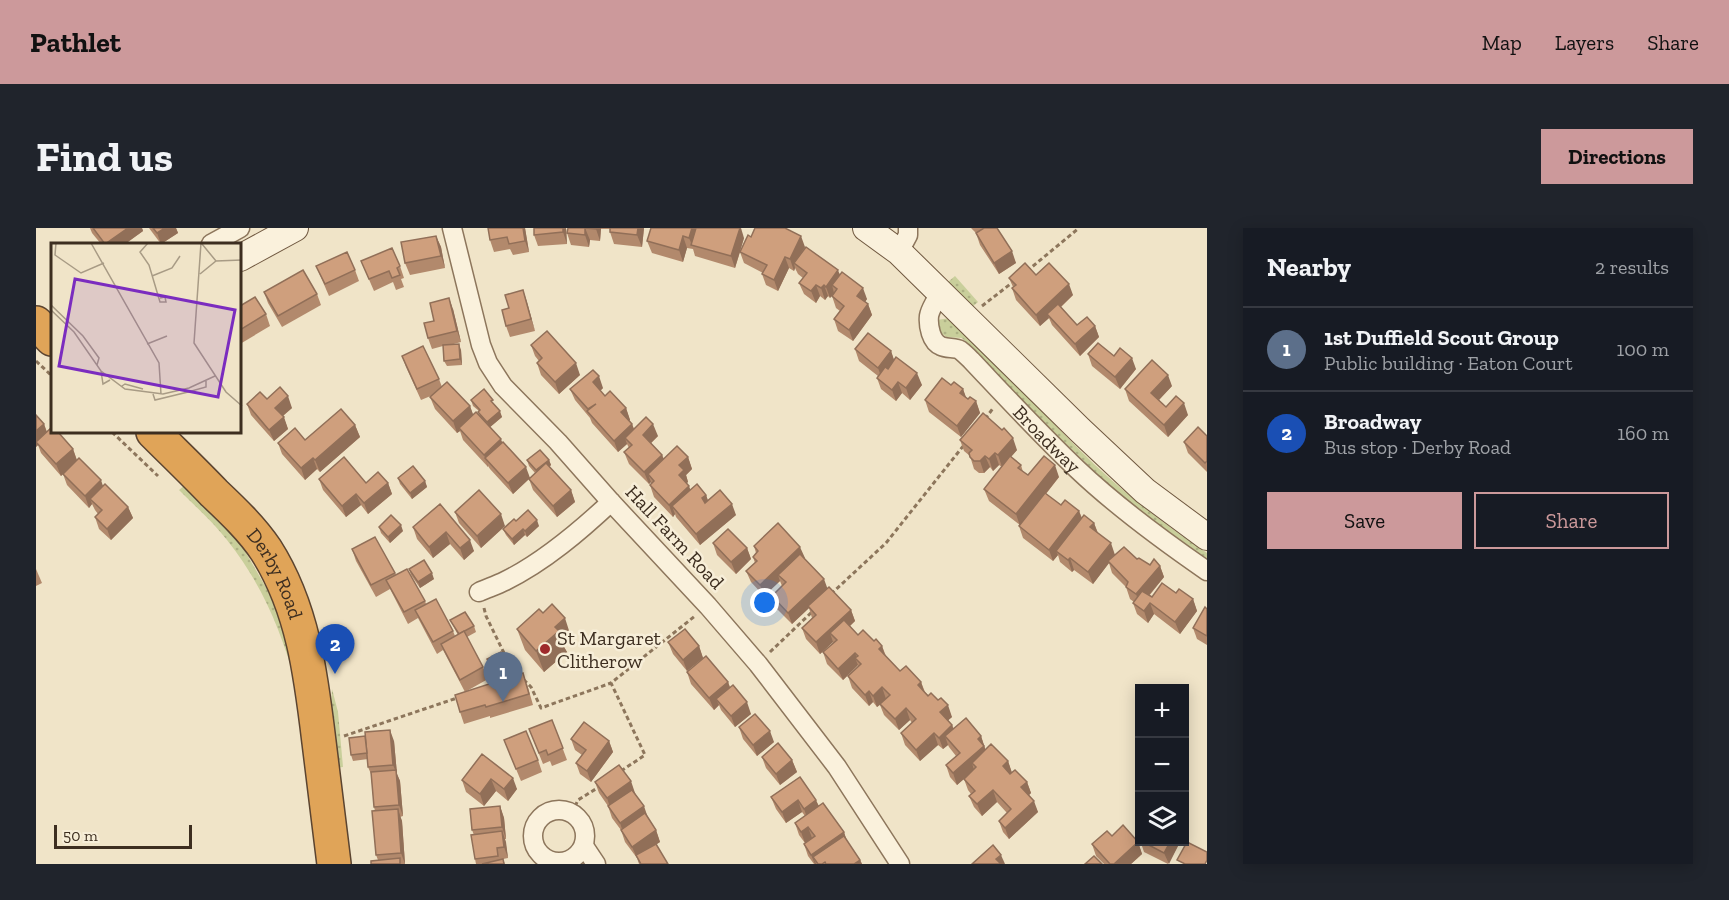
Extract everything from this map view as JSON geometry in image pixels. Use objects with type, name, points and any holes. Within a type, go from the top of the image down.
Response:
[{"type":"highway","points":[[36,323],[51,338]]},
{"type":"highway","name":"Derby Road","points":[[155,434],[249,528],[266,550],[279,573],[300,625],[306,652],[334,864]]},
{"type":"main road","points":[[242,257],[295,228]]},
{"type":"main road","name":"Broadway","points":[[866,228],[899,252],[1137,483],[1207,537]]},
{"type":"street","points":[[213,243],[240,228]]},
{"type":"street","name":"Hall Farm Road","points":[[452,228],[480,345],[488,363],[503,386],[558,442],[758,664],[837,767],[900,864]]},
{"type":"street","points":[[899,252],[908,235],[908,228]]},
{"type":"street","name":"Broadway","points":[[938,289],[939,297],[929,314],[930,332],[934,340],[941,346],[959,349],[1078,470],[1174,549],[1207,571]]},
{"type":"street","points":[[479,592],[505,581],[536,562],[611,502]]},
{"type":"street","points":[[558,810],[572,813],[584,826],[586,835],[584,846],[572,860],[555,862],[546,859],[535,847],[534,828],[545,814],[558,810]]},
{"type":"street","points":[[584,846],[596,864]]},
{"type":"path","points":[[1022,275],[1079,228]]},
{"type":"path","points":[[967,318],[1013,282]]},
{"type":"path","points":[[36,361],[51,375]]},
{"type":"path","points":[[982,422],[1004,395]]},
{"type":"path","points":[[114,434],[164,481]]},
{"type":"path","points":[[828,597],[886,543],[968,440]]},
{"type":"path","points":[[479,592],[486,616],[504,653],[531,687],[541,708],[611,683],[708,606]]},
{"type":"path","points":[[758,664],[820,605]]},
{"type":"path","points":[[611,683],[645,755],[616,775]]},
{"type":"path","points":[[319,742],[466,695]]},
{"type":"path","points":[[572,813],[578,800],[607,781]]},
{"type":"green space","points":[[955,276],[978,302],[971,308],[948,282]]},
{"type":"green space","points":[[950,318],[1095,465],[1149,511],[1207,553],[1207,560],[1111,487],[1039,418],[962,338],[947,337],[937,331],[937,320]]},
{"type":"green space","points":[[185,485],[242,546],[271,596],[287,640],[297,686],[277,627],[261,592],[227,540],[179,490]]},
{"type":"green space","points":[[332,689],[338,712],[343,767],[335,768],[330,723]]},
{"type":"building","points":[[93,228],[128,228],[106,243]]},
{"type":"building","points":[[153,228],[165,228],[157,233]]},
{"type":"building","points":[[488,228],[523,228],[525,241],[509,244],[507,237],[490,240]]},
{"type":"building","points":[[534,228],[563,228],[563,232],[534,235]]},
{"type":"building","points":[[568,228],[585,228],[585,235],[567,233]]},
{"type":"building","points":[[610,228],[638,228],[637,235],[610,232]]},
{"type":"building","points":[[651,228],[692,228],[689,238],[683,236],[679,250],[647,241]]},
{"type":"building","points":[[696,228],[740,228],[731,256],[691,245]]},
{"type":"building","points":[[755,228],[785,228],[801,236],[790,259],[785,257],[774,280],[762,274],[767,265],[740,252],[748,235],[751,237]]},
{"type":"building","points":[[984,228],[997,228],[1012,251],[994,263],[976,233]]},
{"type":"building","points":[[436,236],[441,256],[405,263],[401,242]]},
{"type":"building","points":[[806,247],[838,270],[826,287],[824,285],[821,288],[816,285],[811,291],[799,283],[807,273],[794,263]]},
{"type":"building","points":[[392,248],[400,266],[397,268],[400,275],[392,278],[389,271],[369,279],[361,261]]},
{"type":"building","points":[[347,252],[355,270],[325,284],[316,266]]},
{"type":"building","points":[[1025,263],[1036,275],[1049,263],[1069,284],[1036,315],[1012,288],[1016,285],[1009,278]]},
{"type":"building","points":[[303,270],[317,294],[278,316],[264,292]]},
{"type":"building","points":[[842,272],[863,288],[857,296],[868,304],[849,330],[834,319],[844,306],[832,296],[837,289],[832,285]]},
{"type":"building","points":[[523,290],[531,319],[506,326],[502,310],[509,308],[505,295]]},
{"type":"building","points":[[255,297],[266,314],[242,329],[242,305]]},
{"type":"building","points":[[449,298],[457,331],[428,338],[424,323],[434,321],[430,303]]},
{"type":"building","points":[[1058,304],[1077,325],[1087,317],[1095,326],[1075,344],[1047,314]]},
{"type":"building","points":[[547,331],[576,363],[555,382],[537,363],[542,358],[531,345]]},
{"type":"building","points":[[868,333],[891,351],[878,368],[855,349]]},
{"type":"building","points":[[1098,343],[1114,356],[1120,348],[1132,358],[1115,377],[1088,354]]},
{"type":"building","points":[[459,344],[460,359],[444,361],[443,345]]},
{"type":"building","points":[[423,346],[439,379],[417,389],[402,356]]},
{"type":"building","points":[[896,357],[917,373],[906,388],[898,382],[892,390],[877,378],[885,367],[888,369]]},
{"type":"building","points":[[1152,360],[1168,375],[1151,393],[1166,407],[1176,396],[1184,403],[1164,425],[1125,389]]},
{"type":"building","points":[[593,370],[599,376],[593,382],[605,396],[610,391],[626,408],[621,412],[632,424],[614,441],[587,411],[596,404],[588,409],[570,389]]},
{"type":"building","points":[[942,378],[951,385],[954,382],[963,389],[960,393],[976,401],[957,426],[925,400]]},
{"type":"building","points":[[447,382],[470,406],[453,421],[430,397]]},
{"type":"building","points":[[280,387],[288,396],[275,408],[284,417],[269,430],[247,404],[260,392],[267,399]]},
{"type":"building","points":[[484,389],[500,411],[487,422],[471,400]]},
{"type":"building","points":[[341,409],[355,425],[315,460],[313,458],[301,468],[278,443],[295,428],[305,440]]},
{"type":"building","points":[[476,412],[501,439],[484,455],[459,428]]},
{"type":"building","points":[[983,413],[1002,430],[1004,428],[1013,438],[998,455],[995,453],[989,459],[985,456],[980,461],[974,461],[969,453],[972,450],[960,440]]},
{"type":"building","points":[[36,415],[44,424],[36,431]]},
{"type":"building","points":[[646,417],[653,424],[643,435],[662,455],[644,472],[624,452],[632,445],[625,438]]},
{"type":"building","points":[[1198,427],[1207,436],[1207,461],[1205,463],[1184,442]]},
{"type":"building","points":[[51,428],[51,434],[60,434],[73,449],[56,464],[36,442]]},
{"type":"building","points":[[503,442],[526,467],[508,483],[485,458]]},
{"type":"building","points":[[677,446],[688,457],[679,465],[684,470],[679,475],[689,486],[669,505],[650,485],[654,481],[648,474]]},
{"type":"building","points":[[540,450],[549,460],[536,470],[527,460]]},
{"type":"building","points":[[1010,456],[1021,465],[1018,468],[1028,475],[1044,456],[1055,465],[1016,514],[984,489]]},
{"type":"building","points":[[344,457],[366,483],[378,472],[388,483],[364,503],[356,494],[342,506],[319,479]]},
{"type":"building","points":[[79,458],[101,480],[85,496],[63,474]]},
{"type":"building","points":[[546,463],[571,490],[553,506],[529,479]]},
{"type":"building","points":[[413,466],[425,481],[410,493],[398,478]]},
{"type":"building","points":[[105,484],[128,507],[107,529],[95,517],[102,510],[90,499]]},
{"type":"building","points":[[697,484],[706,495],[702,498],[705,503],[720,490],[732,504],[696,534],[672,506]]},
{"type":"building","points":[[479,490],[501,514],[477,536],[455,512]]},
{"type":"building","points":[[1045,493],[1061,505],[1065,500],[1079,511],[1049,550],[1019,526]]},
{"type":"building","points":[[440,504],[470,540],[460,548],[446,532],[429,547],[413,527]]},
{"type":"building","points":[[528,510],[537,520],[512,539],[503,529]]},
{"type":"building","points":[[391,515],[401,525],[388,537],[379,527]]},
{"type":"building","points":[[1084,515],[1094,523],[1090,527],[1111,543],[1088,572],[1070,558],[1068,560],[1056,551]]},
{"type":"building","points":[[778,523],[800,547],[760,585],[746,571],[757,561],[753,557],[758,551],[754,546]]},
{"type":"building","points":[[728,529],[747,548],[731,562],[713,543]]},
{"type":"building","points":[[375,537],[395,573],[371,585],[352,549]]},
{"type":"building","points":[[1124,547],[1137,559],[1150,565],[1154,559],[1160,566],[1136,594],[1126,587],[1128,582],[1108,561]]},
{"type":"building","points":[[800,554],[824,579],[788,613],[772,596],[786,582],[778,575]]},
{"type":"building","points":[[424,560],[432,573],[418,582],[409,569]]},
{"type":"building","points":[[407,569],[425,601],[404,612],[386,580]]},
{"type":"building","points":[[1162,583],[1176,593],[1179,589],[1193,599],[1175,622],[1150,603],[1144,611],[1133,603],[1142,591],[1152,597]]},
{"type":"building","points":[[829,587],[851,610],[816,642],[802,628],[816,615],[808,606]]},
{"type":"building","points":[[436,599],[453,631],[433,642],[415,610]]},
{"type":"building","points":[[552,604],[565,618],[555,627],[559,631],[536,651],[517,629],[539,609],[543,613]]},
{"type":"building","points":[[1205,607],[1207,609],[1207,636],[1193,628]]},
{"type":"building","points":[[465,612],[474,626],[459,634],[450,620]]},
{"type":"building","points":[[844,620],[858,635],[863,630],[874,641],[876,639],[882,646],[879,649],[900,671],[906,666],[921,682],[918,685],[928,696],[931,693],[948,705],[940,712],[952,725],[939,738],[934,733],[916,750],[901,733],[916,719],[906,708],[895,719],[880,704],[890,695],[882,687],[873,696],[869,691],[865,695],[848,676],[861,664],[855,658],[858,656],[855,653],[838,669],[823,652],[837,640],[830,633]]},
{"type":"building","points":[[685,629],[699,646],[683,660],[668,642]]},
{"type":"building","points":[[464,631],[483,667],[460,680],[441,644]]},
{"type":"building","points":[[501,652],[509,668],[495,675],[487,659]]},
{"type":"building","points":[[706,656],[728,682],[709,698],[687,672]]},
{"type":"building","points":[[523,673],[529,694],[460,712],[455,695]]},
{"type":"building","points":[[733,685],[747,702],[731,716],[716,699]]},
{"type":"building","points":[[755,714],[770,731],[753,745],[739,727]]},
{"type":"building","points":[[966,718],[981,736],[978,739],[984,746],[953,773],[946,765],[960,753],[945,736]]},
{"type":"building","points":[[552,720],[563,748],[548,755],[546,750],[539,753],[529,729]]},
{"type":"building","points":[[584,722],[609,741],[587,771],[576,763],[586,750],[571,739]]},
{"type":"building","points":[[390,730],[393,765],[368,767],[365,732]]},
{"type":"building","points":[[526,731],[538,760],[516,769],[504,740]]},
{"type":"building","points":[[365,736],[367,753],[351,755],[349,738]]},
{"type":"building","points":[[778,743],[792,760],[776,774],[762,757]]},
{"type":"building","points":[[991,744],[1008,761],[1003,766],[1010,774],[1015,770],[1027,782],[1021,787],[1034,801],[1005,828],[999,821],[1011,809],[993,790],[977,804],[969,796],[975,791],[964,779],[976,767],[972,763]]},
{"type":"building","points":[[482,754],[513,778],[504,789],[491,779],[480,794],[462,780]]},
{"type":"building","points":[[619,765],[631,781],[607,798],[595,782]]},
{"type":"building","points":[[396,770],[399,805],[374,807],[371,772]]},
{"type":"building","points":[[800,777],[816,800],[804,809],[798,800],[782,812],[771,797]]},
{"type":"building","points":[[632,790],[644,806],[620,823],[608,806]]},
{"type":"building","points":[[823,803],[844,832],[811,855],[804,844],[815,836],[808,827],[801,832],[795,823]]},
{"type":"building","points":[[500,806],[502,827],[472,830],[470,809]]},
{"type":"building","points":[[398,809],[401,853],[376,855],[372,811]]},
{"type":"building","points":[[645,813],[656,830],[632,847],[621,830]]},
{"type":"building","points":[[1123,825],[1135,839],[1135,845],[1114,864],[1110,864],[1092,844],[1107,831],[1112,836]]},
{"type":"building","points":[[502,831],[504,847],[497,848],[498,856],[475,859],[471,835]]},
{"type":"building","points":[[844,836],[860,860],[854,864],[826,864],[825,862],[818,864],[813,857]]},
{"type":"building","points":[[1189,843],[1207,852],[1205,864],[1185,864],[1177,860]]},
{"type":"building","points":[[656,844],[668,864],[641,864],[636,855]]},
{"type":"building","points":[[993,845],[1001,855],[996,859],[1001,864],[972,864]]},
{"type":"building","points":[[1151,846],[1168,846],[1164,853]]},
{"type":"building","points":[[1094,856],[1102,864],[1085,864]]},
{"type":"building","points":[[400,858],[400,864],[371,864],[371,861]]},
{"type":"building","points":[[503,859],[504,864],[482,864]]},
{"type":"place","name":"St Margaret Clitherow","points":[[545,649]]},
{"type":"place","name":"Broadway","points":[[335,674]]},
{"type":"place","name":"1st Duffield Scout Group","points":[[503,702]]}]
